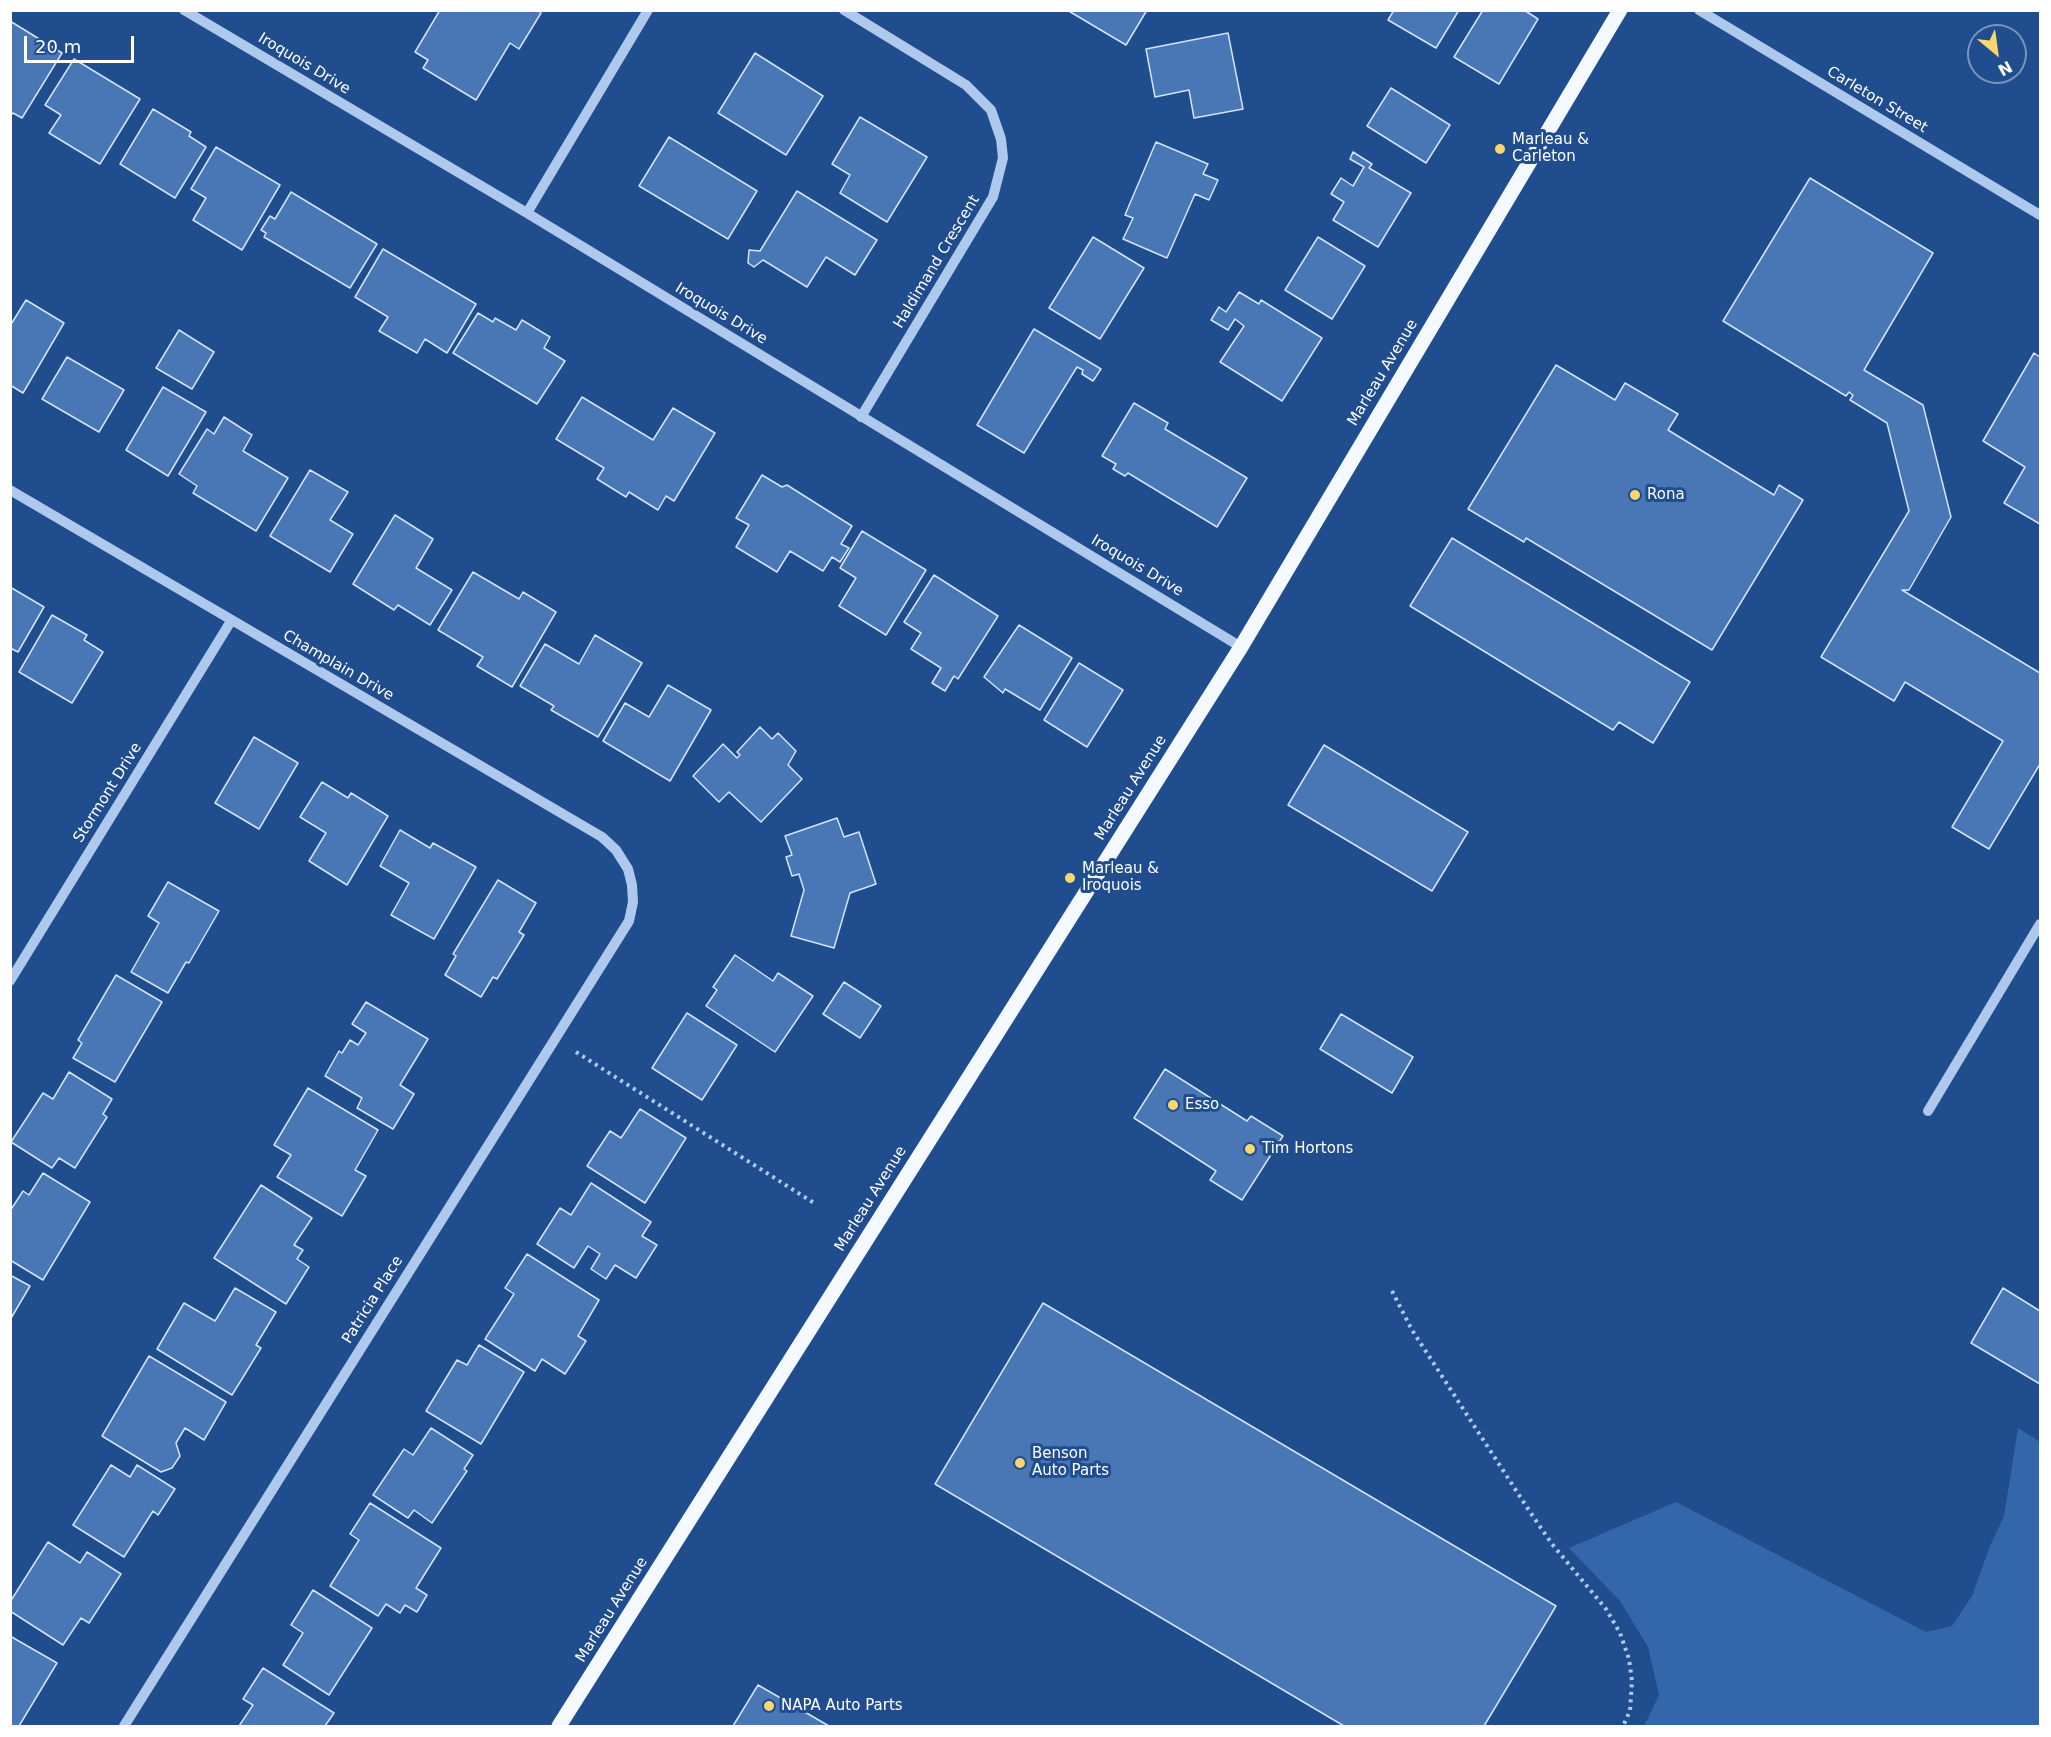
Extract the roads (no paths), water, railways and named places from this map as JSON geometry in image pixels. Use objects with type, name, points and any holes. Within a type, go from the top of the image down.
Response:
[{"type":"main road","name":"Marleau Avenue","points":[[559,1726],[1241,647],[1620,10]]},
{"type":"street","name":"Iroquois Drive","points":[[184,10],[527,213],[1241,647]]},
{"type":"street","points":[[527,213],[648,10]]},
{"type":"street","name":"Haldimand Crescent","points":[[844,10],[966,85],[991,110],[1003,158],[993,197],[861,417]]},
{"type":"street","name":"Carleton Street","points":[[1699,10],[2040,215]]},
{"type":"street","name":"Champlain Drive","points":[[10,490],[602,837],[616,850],[628,869],[632,885]]},
{"type":"street","name":"Stormont Drive","points":[[10,981],[231,621]]},
{"type":"street","name":"Patricia Place","points":[[124,1726],[629,921],[633,902],[632,885]]},
{"type":"street","points":[[1928,1111],[2040,924]]},
{"type":"place","name":"Marleau & Carleton","points":[[1500,149]]},
{"type":"place","name":"Rona","points":[[1635,495]]},
{"type":"place","name":"Marleau & Iroquois","points":[[1070,878]]},
{"type":"place","name":"Esso","points":[[1173,1105]]},
{"type":"place","name":"Tim Hortons","points":[[1250,1149]]},
{"type":"place","name":"Benson Auto Parts","points":[[1020,1463]]},
{"type":"place","name":"NAPA Auto Parts","points":[[769,1706]]}]
